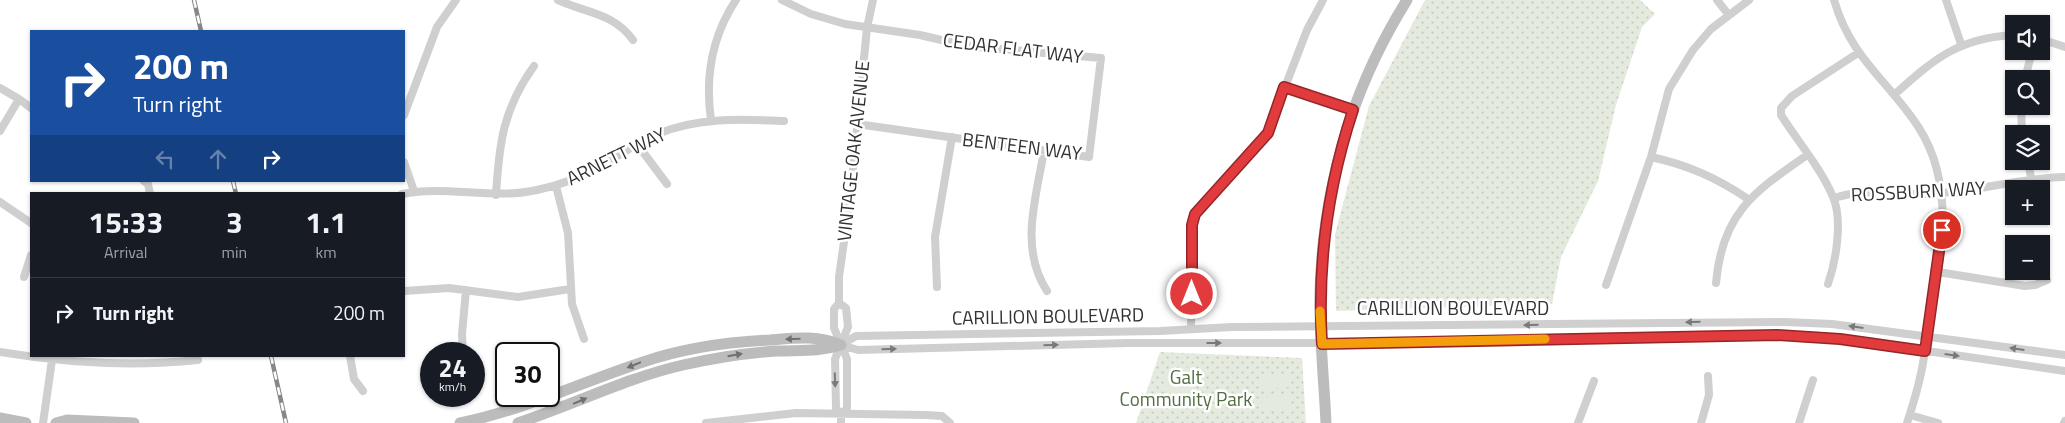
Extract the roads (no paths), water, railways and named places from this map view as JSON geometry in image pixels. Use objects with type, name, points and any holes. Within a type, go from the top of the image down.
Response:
[{"type":"street","points":[[405,112],[437,27],[456,0]]},
{"type":"street","points":[[558,0],[605,15],[623,28],[633,40]]},
{"type":"street","points":[[711,120],[709,98],[711,61],[720,29],[736,0]]},
{"type":"street","name":"CEDAR FLAT WAY","points":[[782,0],[826,19],[867,28],[920,35],[966,46],[1101,58]]},
{"type":"street","name":"VINTAGE OAK AVENUE","points":[[841,345],[834,328],[834,309],[839,303],[839,277],[850,199],[867,28],[873,0]]},
{"type":"street","points":[[1191,329],[1192,225],[1195,214],[1268,133],[1307,30],[1323,0]]},
{"type":"street","points":[[1326,423],[1320,292],[1327,214],[1334,175],[1353,110],[1376,55],[1406,0]]},
{"type":"street","points":[[1716,0],[1728,14]]},
{"type":"street","points":[[1606,285],[1651,157],[1661,113],[1669,89],[1680,68],[1699,43],[1728,14],[1750,0]]},
{"type":"street","points":[[1834,0],[1847,36],[1858,53],[1894,95],[1920,131],[1932,156],[1941,192],[1943,219],[1938,272],[1931,297],[1925,351],[1907,423]]},
{"type":"street","points":[[1946,0],[1961,44]]},
{"type":"street","points":[[1894,95],[1942,55],[1961,44],[2005,36]]},
{"type":"street","points":[[2050,42],[2065,47]]},
{"type":"street","points":[[1828,284],[1836,252],[1837,221],[1834,198],[1781,116],[1781,108],[1792,96],[1858,53]]},
{"type":"street","name":"BENTEEN WAY","points":[[857,124],[1089,157],[1101,58]]},
{"type":"street","points":[[496,195],[499,148],[505,122],[516,94],[534,66]]},
{"type":"street","points":[[1284,87],[1353,110]]},
{"type":"street","points":[[0,88],[30,107]]},
{"type":"street","points":[[0,131],[19,99]]},
{"type":"street","name":"ARNETT WAY","points":[[405,193],[439,190],[496,195],[527,192],[556,186],[593,171],[637,144],[673,128],[711,120],[784,121]]},
{"type":"street","points":[[937,287],[936,237],[952,137]]},
{"type":"street","points":[[637,144],[667,184]]},
{"type":"street","points":[[1044,151],[1030,238],[1036,269],[1047,290]]},
{"type":"street","points":[[1716,283],[1720,252],[1727,234],[1748,199],[1807,155]]},
{"type":"street","points":[[1651,157],[1703,172],[1748,199]]},
{"type":"street","points":[[405,165],[414,191]]},
{"type":"street","points":[[2030,170],[2031,178]]},
{"type":"street","name":"ROSSBURN WAY","points":[[1834,198],[1873,190],[1925,194],[1990,188],[2031,178],[2065,177]]},
{"type":"street","points":[[556,186],[568,233],[572,304],[584,339]]},
{"type":"street","points":[[0,202],[30,222]]},
{"type":"street","points":[[24,277],[30,258]]},
{"type":"street","points":[[1938,272],[2025,286],[2035,285],[2047,280]]},
{"type":"street","points":[[405,290],[437,287],[518,297],[570,289]]},
{"type":"street","points":[[462,342],[466,290]]},
{"type":"street","name":"VINTAGE OAK AVENUE","points":[[839,303],[846,308],[848,327],[841,345]]},
{"type":"street","name":"CARILLION BOULEVARD","points":[[518,423],[560,409],[628,381],[683,365],[746,354],[822,351],[841,345],[856,336],[1321,326],[1785,322],[1832,324],[2065,356]]},
{"type":"street","name":"CARILLION BOULEVARD","points":[[460,423],[524,407],[644,362],[685,350],[722,343],[781,339],[824,338],[858,350],[1128,343],[1322,344],[1770,335],[1840,339],[2065,371]]},
{"type":"street","points":[[841,345],[835,359],[836,408],[841,419]]},
{"type":"street","points":[[841,345],[847,359],[847,408],[841,419]]},
{"type":"street","points":[[0,352],[30,357]]},
{"type":"street","points":[[32,357],[52,360],[198,360]]},
{"type":"street","points":[[350,357],[354,378],[363,391]]},
{"type":"street","points":[[43,423],[52,360]]},
{"type":"street","points":[[1701,423],[1709,394],[1708,376]]},
{"type":"street","points":[[1799,423],[1813,380]]},
{"type":"street","points":[[1578,423],[1594,381]]},
{"type":"street","points":[[706,423],[796,413],[841,419],[942,416],[950,423]]},
{"type":"street","points":[[1910,415],[1938,423]]},
{"type":"street","points":[[0,418],[26,423]]},
{"type":"street","points":[[56,423],[67,420],[134,423]]},
{"type":"railway","points":[[194,0],[201,30]]},
{"type":"railway","points":[[233,182],[236,192]]},
{"type":"railway","points":[[271,357],[286,423]]},
{"type":"park label","name":"Galt Community Park","points":[[1186,388]]}]
